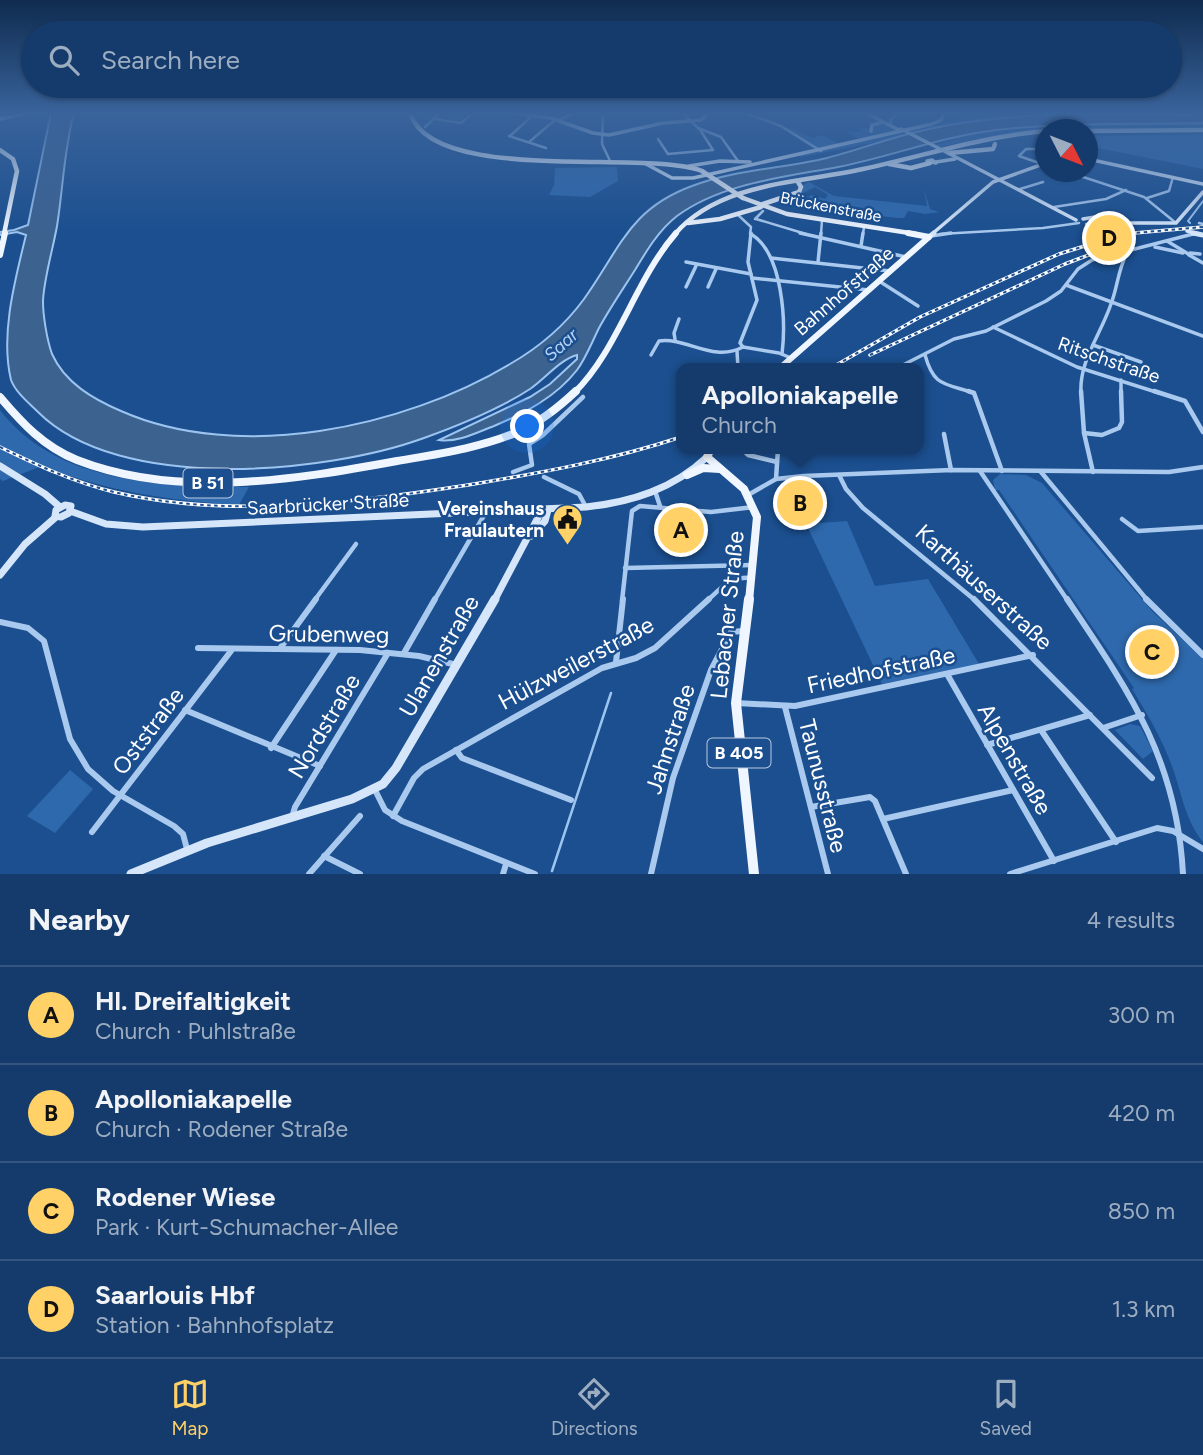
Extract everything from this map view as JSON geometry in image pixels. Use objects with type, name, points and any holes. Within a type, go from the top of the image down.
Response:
[{"type":"main road","points":[[0,255],[16,178],[15,163],[4,154]]},
{"type":"main road","name":"Brückenstraße","points":[[486,154],[541,162],[609,161],[689,166],[762,207],[928,238]]},
{"type":"main road","name":"B 51","points":[[0,397],[24,426],[59,450],[110,469],[178,481],[228,483],[288,479],[376,466],[484,444],[540,421],[580,388],[659,255],[684,225],[697,215],[734,196],[921,154]]},
{"type":"main road","points":[[949,154],[959,158],[975,154]]},
{"type":"main road","points":[[894,161],[901,166]]},
{"type":"main road","points":[[894,161],[915,167]]},
{"type":"main road","points":[[881,164],[915,167],[934,162]]},
{"type":"main road","points":[[684,225],[762,207],[797,192],[801,187],[796,183]]},
{"type":"main road","name":"B 51","points":[[776,187],[797,192]]},
{"type":"main road","points":[[778,209],[774,205],[779,200]]},
{"type":"main road","points":[[747,211],[752,206],[750,201]]},
{"type":"main road","points":[[697,215],[715,220]]},
{"type":"main road","points":[[697,215],[707,220]]},
{"type":"main road","name":"Bahnhofstraße","points":[[786,363],[928,238]]},
{"type":"main road","name":"B 405","points":[[706,457],[724,470],[748,495]]},
{"type":"main road","points":[[687,475],[704,468],[724,470]]},
{"type":"main road","name":"Lebacher Straße","points":[[748,495],[755,507],[758,530],[736,703],[754,874]]},
{"type":"street","points":[[607,154],[609,161]]},
{"type":"street","points":[[732,154],[736,160],[747,165]]},
{"type":"street","points":[[646,164],[664,175],[685,180],[802,154]]},
{"type":"street","points":[[934,162],[949,156],[948,154]]},
{"type":"street","points":[[1021,154],[1019,156],[1035,161]]},
{"type":"street","points":[[934,162],[959,158],[998,179],[1035,167]]},
{"type":"street","points":[[959,158],[1099,231]]},
{"type":"street","points":[[689,166],[736,160],[762,162]]},
{"type":"street","points":[[1098,161],[1203,184]]},
{"type":"street","points":[[701,171],[701,167],[706,163]]},
{"type":"street","points":[[664,175],[662,169],[666,164]]},
{"type":"street","points":[[937,230],[975,195],[998,179],[1031,168]]},
{"type":"street","points":[[981,170],[995,173],[1016,172]]},
{"type":"street","points":[[1146,198],[1168,191],[1173,177]]},
{"type":"street","points":[[1098,181],[1146,198],[1182,227]]},
{"type":"street","points":[[1021,190],[1043,182]]},
{"type":"street","points":[[1054,207],[1099,201],[1126,190]]},
{"type":"street","points":[[1081,221],[1175,223],[1181,220],[1203,192]]},
{"type":"street","points":[[756,219],[762,207]]},
{"type":"street","points":[[737,214],[751,227],[748,258],[757,300],[740,343],[743,347]]},
{"type":"street","points":[[747,222],[756,219],[818,238],[906,257]]},
{"type":"street","points":[[818,262],[818,238],[822,220]]},
{"type":"street","name":"Bahnhofstraße","points":[[928,238],[947,233],[1060,227],[1081,221]]},
{"type":"street","points":[[861,246],[864,227]]},
{"type":"street","name":"Bahnhofstraße","points":[[928,238],[937,230],[947,233]]},
{"type":"street","points":[[908,363],[1046,301],[1066,285],[1087,262],[1117,251],[1129,251],[1190,233],[1203,235]]},
{"type":"street","points":[[751,234],[760,240],[779,279],[784,306],[782,354]]},
{"type":"street","points":[[1167,241],[1203,262]]},
{"type":"street","points":[[1155,247],[1168,252],[1200,254]]},
{"type":"street","points":[[1093,472],[1084,433],[1079,385],[1081,368],[1112,303],[1122,258],[1129,251]]},
{"type":"street","points":[[770,257],[890,271]]},
{"type":"street","points":[[686,262],[751,276],[869,290]]},
{"type":"street","points":[[686,287],[696,266]]},
{"type":"street","points":[[708,287],[716,270]]},
{"type":"street","points":[[879,281],[918,306]]},
{"type":"street","points":[[1066,285],[1203,336]]},
{"type":"street","points":[[675,339],[674,333],[680,319]]},
{"type":"street","name":"Ritschstraße","points":[[993,327],[1081,368],[1185,401],[1203,432]]},
{"type":"street","points":[[651,355],[659,341],[675,339],[685,346],[727,354],[737,352],[743,347],[791,358]]},
{"type":"street","points":[[1093,345],[1141,362]]},
{"type":"street","points":[[737,352],[738,363]]},
{"type":"street","points":[[925,355],[930,374],[935,380],[974,393],[1002,471]]},
{"type":"street","points":[[1084,433],[1109,434],[1119,428],[1122,422],[1121,380]]},
{"type":"street","points":[[513,472],[532,465],[529,444],[544,435],[583,397]]},
{"type":"street","points":[[944,434],[951,470]]},
{"type":"street","points":[[746,454],[777,462]]},
{"type":"street","points":[[776,479],[778,454]]},
{"type":"street","name":"Saarbrücker Straße","points":[[60,507],[70,505],[70,511],[106,524],[132,527],[586,508],[654,490],[687,475],[706,457]]},
{"type":"street","points":[[0,466],[53,500],[60,507],[54,512],[56,517]]},
{"type":"street","points":[[748,495],[776,479],[839,475],[951,470],[1169,472],[1203,467]]},
{"type":"street","points":[[980,470],[1143,715],[1166,770],[1182,835],[1183,874]]},
{"type":"street","points":[[1040,471],[1140,593],[1173,629],[1203,655]]},
{"type":"street","name":"Karthäuserstraße","points":[[839,475],[846,489],[863,508],[955,582],[1033,655],[1152,778]]},
{"type":"street","points":[[544,477],[579,495],[586,508]]},
{"type":"street","points":[[654,490],[660,506]]},
{"type":"street","points":[[616,662],[632,511],[640,506],[711,512],[755,507]]},
{"type":"street","name":"Ulanenstraße","points":[[375,790],[396,768],[530,537],[545,521],[545,510]]},
{"type":"street","points":[[0,575],[25,544],[56,517],[64,516],[70,511]]},
{"type":"street","points":[[404,653],[486,512]]},
{"type":"street","points":[[1122,519],[1138,531],[1203,527]]},
{"type":"street","points":[[281,648],[356,544]]},
{"type":"street","points":[[625,568],[754,565]]},
{"type":"street","name":"Hülzweilerstraße","points":[[393,816],[418,773],[616,662],[636,658],[655,648],[729,581],[738,577],[752,578]]},
{"type":"street","points":[[2,624],[28,628],[44,642],[75,754],[93,777],[180,830],[186,839],[188,850]]},
{"type":"street","name":"Jahnstraße","points":[[651,874],[673,778],[711,670],[726,637],[731,632],[744,631]]},
{"type":"street","name":"Grubenweg","points":[[198,648],[404,653],[458,665]]},
{"type":"street","name":"Oststraße","points":[[92,832],[232,650]]},
{"type":"street","points":[[271,748],[336,650]]},
{"type":"street","name":"Nordstraße","points":[[292,817],[295,807],[388,653]]},
{"type":"street","name":"Friedhofstraße","points":[[736,703],[785,707],[1033,655]]},
{"type":"street","name":"Alpenstraße","points":[[947,674],[1054,861]]},
{"type":"street","name":"Taunusstraße","points":[[785,707],[828,874]]},
{"type":"street","points":[[185,710],[271,748],[320,766]]},
{"type":"street","points":[[987,745],[1090,715]]},
{"type":"street","points":[[1103,728],[1135,715],[1143,715]]},
{"type":"street","points":[[1041,730],[1116,842]]},
{"type":"street","points":[[456,750],[462,758],[571,800]]},
{"type":"street","points":[[131,874],[188,850],[375,790],[380,803],[393,816],[535,874]]},
{"type":"street","points":[[883,819],[1013,790]]},
{"type":"street","points":[[811,807],[870,797],[875,801],[906,874]]},
{"type":"street","points":[[309,874],[360,816]]},
{"type":"street","points":[[1010,874],[1157,828],[1182,835],[1203,849]]},
{"type":"street","points":[[324,856],[360,874]]},
{"type":"street","points":[[503,874],[506,864]]},
{"type":"shaded area","points":[[801,154],[817,154],[801,157],[798,155]]},
{"type":"shaded area","points":[[1127,154],[1203,154],[1203,169]]},
{"type":"shaded area","points":[[617,167],[618,181],[590,197],[549,195],[554,185],[555,168]]},
{"type":"shaded area","points":[[809,182],[834,196],[927,206],[924,189],[930,209],[939,212],[925,214],[908,211],[904,218],[898,218],[834,211],[800,201],[812,195],[825,199],[828,195],[815,187],[801,194],[803,185]]},
{"type":"shaded area","points":[[0,410],[23,435],[51,453],[81,467],[148,482],[249,487],[239,505],[188,501],[139,493],[90,482],[42,466],[3,481],[0,479]]},
{"type":"shaded area","points":[[1000,474],[1026,475],[1042,483],[1153,612],[1203,659],[1203,842],[1188,817],[1165,750],[1132,689],[1134,688],[999,490],[995,490],[993,480]]},
{"type":"shaded area","points":[[847,521],[875,586],[928,579],[979,664],[882,684],[806,524]]},
{"type":"shaded area","points":[[1130,724],[1140,726],[1153,751],[1143,759],[1115,730]]},
{"type":"shaded area","points":[[70,770],[93,789],[55,833],[27,816]]},
{"type":"water","name":"Saar","points":[[43,154],[66,154],[57,226],[43,301],[48,342],[64,373],[81,389],[100,401],[167,427],[217,435],[268,436],[320,431],[371,421],[421,406],[467,387],[510,364],[560,327],[584,299],[628,232],[654,206],[671,195],[709,180],[841,154],[889,154],[754,183],[714,196],[677,216],[649,248],[599,328],[577,370],[560,388],[528,410],[467,436],[439,440],[530,397],[550,384],[577,359],[577,355],[564,361],[530,389],[505,404],[424,438],[382,451],[333,461],[280,467],[224,469],[170,465],[119,455],[74,438],[38,412],[13,385],[8,363],[8,326],[26,235],[17,232],[0,235],[0,232],[28,225]]},
{"type":"waterway","points":[[1190,223],[1188,221],[1203,201]]},
{"type":"waterway","points":[[552,871],[611,693]]},
{"type":"railway","points":[[840,363],[920,317],[1059,254],[1123,234],[1203,227]]},
{"type":"railway","points":[[870,355],[1065,264],[1099,251]]},
{"type":"railway","points":[[0,447],[42,467],[114,492],[202,505],[246,506],[335,502],[468,485],[549,471],[676,439]]},
{"type":"place","name":"Saarlouis Hbf","points":[[1109,238]]},
{"type":"place","name":"Apolloniakapelle","points":[[800,503]]},
{"type":"place","name":"Hl. Dreifaltigkeit","points":[[681,530]]},
{"type":"place","name":"Vereinshaus Fraulautern","points":[[567,546]]},
{"type":"place","name":"Rodener Wiese","points":[[1152,652]]}]
